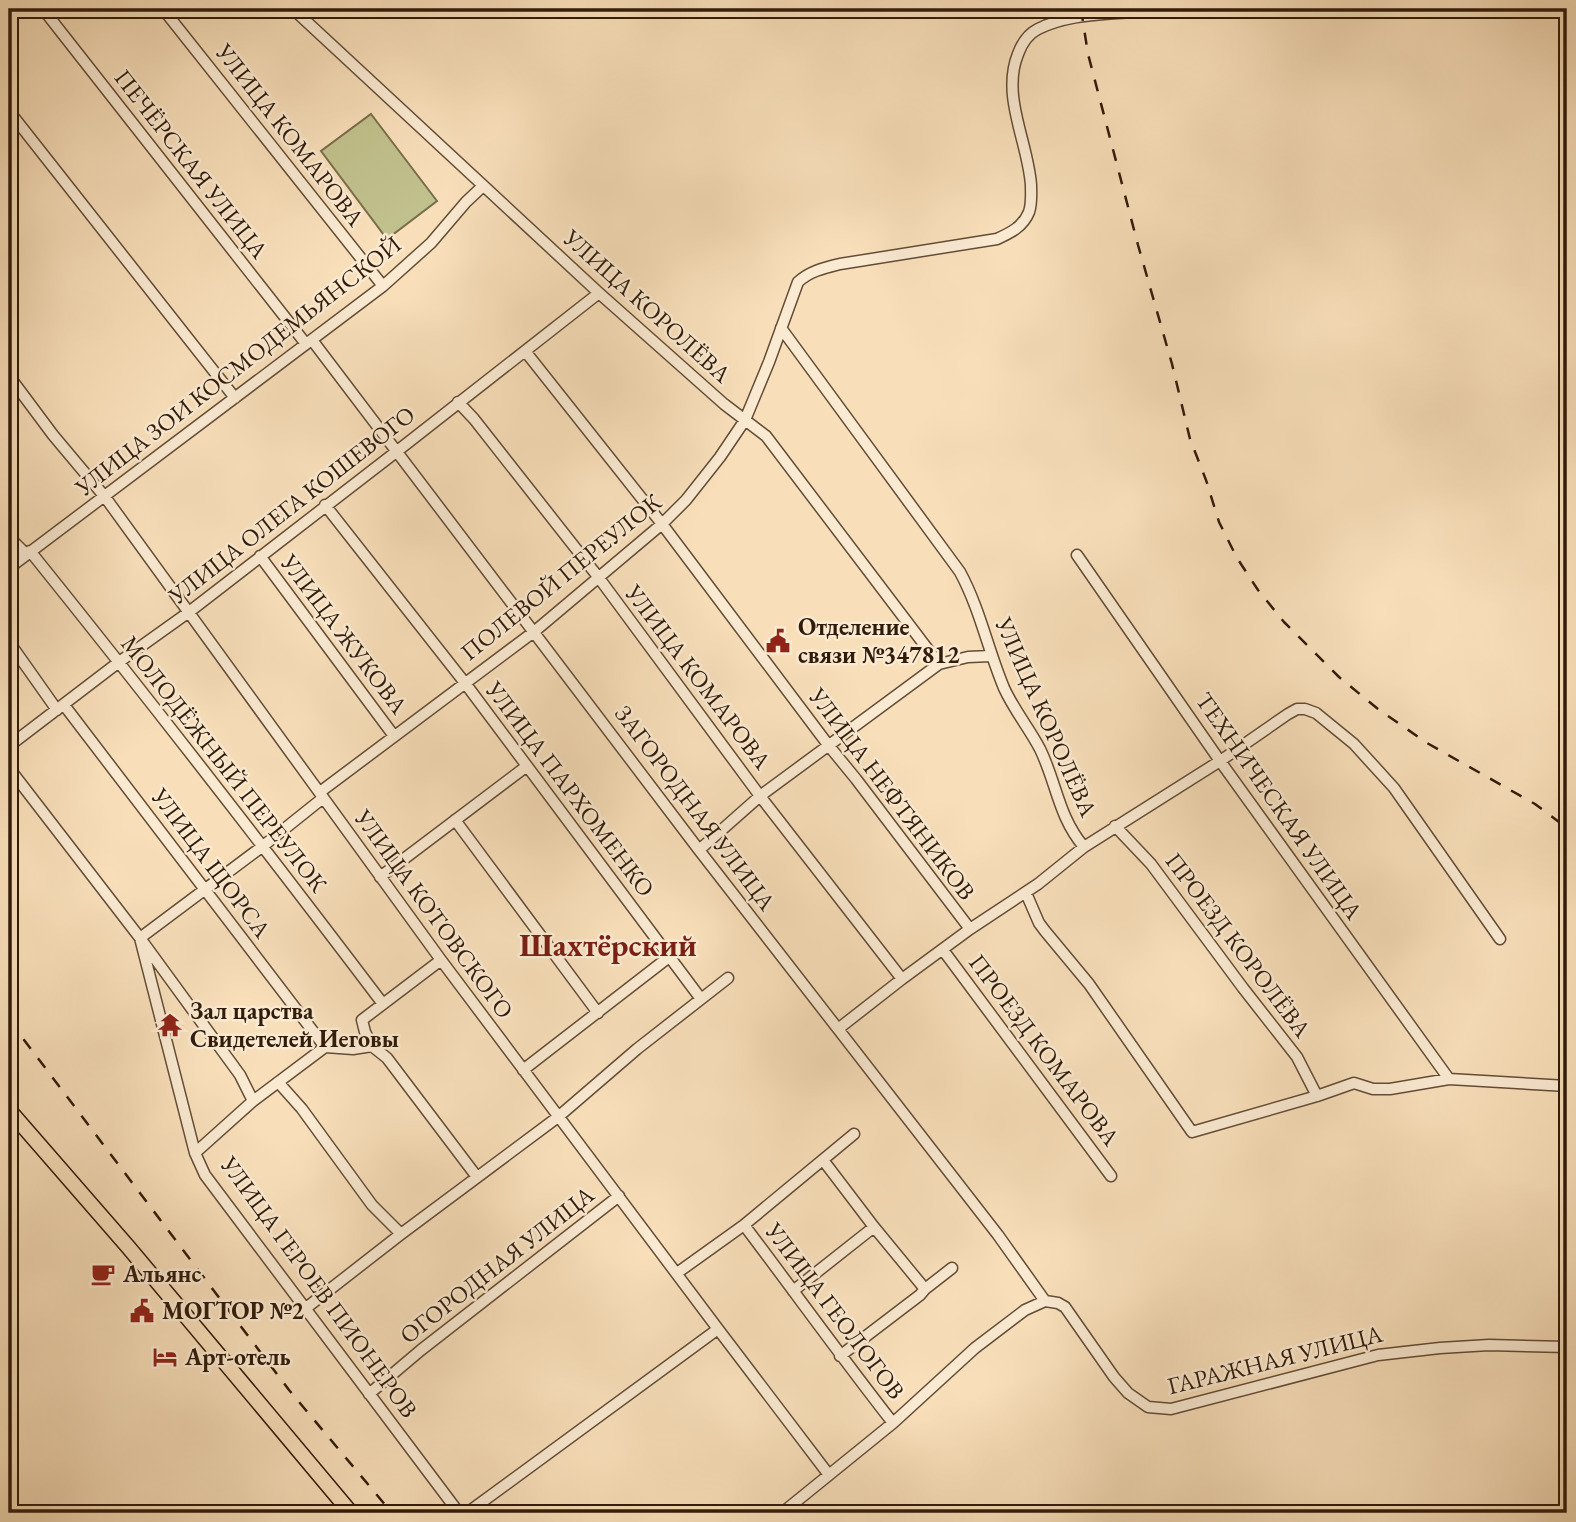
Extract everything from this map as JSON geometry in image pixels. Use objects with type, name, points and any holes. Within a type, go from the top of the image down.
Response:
[{"type":"main road","points":[[9,1110],[351,1513]]},
{"type":"street","points":[[9,16],[19,9]]},
{"type":"street","name":"ПЕЧЁРСКАЯ УЛИЦА","points":[[43,9],[309,342]]},
{"type":"street","name":"УЛИЦА КОМАРОВА","points":[[163,9],[383,286]]},
{"type":"street","name":"УЛИЦА КОРОЛЁВА","points":[[293,9],[599,293],[724,404],[773,443],[939,664]]},
{"type":"street","name":"ПОЛЕВОЙ ПЕРЕУЛОК","points":[[139,938],[263,846],[321,795],[534,631],[662,524],[704,478],[745,419],[798,282],[806,275],[840,264],[997,239],[1020,226],[1028,214],[1032,199],[1029,169],[1013,88],[1016,60],[1022,43],[1032,33],[1055,22],[1081,15],[1153,9]]},
{"type":"street","points":[[9,111],[235,398]]},
{"type":"street","name":"УЛИЦА ЗОИ КОСМОДЕМЬЯНСКОЙ","points":[[9,568],[383,286],[431,243],[482,186]]},
{"type":"street","name":"УЛИЦА ОЛЕГА КОШЕВОГО","points":[[9,746],[189,612],[599,293]]},
{"type":"street","name":"УЛИЦА КОРОЛЁВА","points":[[781,328],[960,572],[973,598],[991,656],[1006,691],[1040,750],[1066,821],[1084,847]]},
{"type":"street","name":"ЗАГОРОДНАЯ УЛИЦА","points":[[309,342],[998,1235],[1045,1301]]},
{"type":"street","name":"УЛИЦА НЕФТЯНИКОВ","points":[[525,351],[662,524],[970,929]]},
{"type":"street","name":"УЛИЦА КОТОВСКОГО","points":[[9,376],[53,435],[105,497],[441,960],[829,1475]]},
{"type":"street","name":"УЛИЦА КОМАРОВА","points":[[458,402],[598,578],[760,796],[902,979]]},
{"type":"street","name":"УЛИЦА ПАРХОМЕНКО","points":[[325,505],[465,683],[701,999]]},
{"type":"street","name":"МОЛОДЁЖНЫЙ ПЕРЕУЛОК","points":[[9,537],[28,553],[119,662],[383,1004]]},
{"type":"street","name":"ТЕХНИЧЕСКАЯ УЛИЦА","points":[[1077,555],[1220,761],[1449,1079]]},
{"type":"street","name":"УЛИЦА ЖУКОВА","points":[[260,556],[394,737]]},
{"type":"street","name":"УЛИЦА ЩОРСА","points":[[9,642],[205,889],[325,1047]]},
{"type":"street","points":[[699,850],[760,796],[939,664],[968,657],[991,656]]},
{"type":"street","points":[[838,1030],[902,979],[970,929],[1026,893],[1084,847],[1297,709],[1305,709],[1325,719],[1353,744],[1394,788],[1500,939]]},
{"type":"street","points":[[380,877],[527,766]]},
{"type":"street","points":[[9,768],[240,1075],[253,1101]]},
{"type":"street","points":[[455,820],[598,1013]]},
{"type":"street","name":"ПРОЕЗД КОРОЛЁВА","points":[[1115,826],[1151,864],[1297,1057],[1317,1096]]},
{"type":"street","points":[[1026,893],[1039,923],[1089,984],[1192,1132],[1354,1083],[1373,1089],[1391,1089],[1449,1079],[1567,1086]]},
{"type":"street","name":"УЛИЦА ГЕРОЕВ ПИОНЕРОВ","points":[[139,938],[195,1153],[205,1175],[459,1513]]},
{"type":"street","name":"ПРОЕЗД КОМАРОВА","points":[[943,950],[1111,1176]]},
{"type":"street","points":[[523,1070],[669,957]]},
{"type":"street","points":[[441,960],[362,1020],[372,1046],[387,1058],[477,1177]]},
{"type":"street","points":[[306,1308],[558,1117],[637,1049],[728,978]]},
{"type":"street","points":[[195,1153],[253,1101],[325,1047],[353,1049],[372,1046]]},
{"type":"street","points":[[278,1082],[302,1109],[372,1205],[401,1234]]},
{"type":"street","points":[[677,1273],[744,1225],[854,1135]]},
{"type":"street","points":[[823,1160],[925,1289]]},
{"type":"street","name":"ОГОРОДНАЯ УЛИЦА","points":[[369,1394],[619,1196]]},
{"type":"street","name":"УЛИЦА ГЕОЛОГОВ","points":[[744,1225],[893,1423]]},
{"type":"street","points":[[793,1291],[874,1227]]},
{"type":"street","points":[[840,1356],[920,1296],[952,1268]]},
{"type":"street","points":[[782,1513],[893,1423],[975,1348],[1025,1310],[1045,1301]]},
{"type":"street","name":"ГАРАЖНАЯ УЛИЦА","points":[[1045,1301],[1065,1307],[1128,1393],[1148,1407],[1158,1409],[1171,1409],[1378,1354],[1489,1345],[1567,1347]]},
{"type":"street","points":[[467,1513],[718,1329]]},
{"type":"green space","points":[[371,114],[437,201],[387,239],[321,151]]},
{"type":"railway","points":[[1081,9],[1088,54],[1190,439],[1219,522],[1237,558],[1284,622],[1339,677],[1378,709],[1427,743],[1535,804],[1567,828]]},
{"type":"railway","points":[[9,1020],[289,1390],[392,1513]]},
{"type":"place","name":"Отделение связи №347812","points":[[778,641]]},
{"type":"place","name":"Зал царства Свидетелей Иеговы","points":[[170,1025]]},
{"type":"place","name":"Альянс","points":[[103,1274]]},
{"type":"place","name":"МОГТОР №2","points":[[142,1311]]},
{"type":"place","name":"Арт-отель","points":[[165,1357]]},
{"type":"district","name":"Шахтёрский","points":[[608,945]]}]
